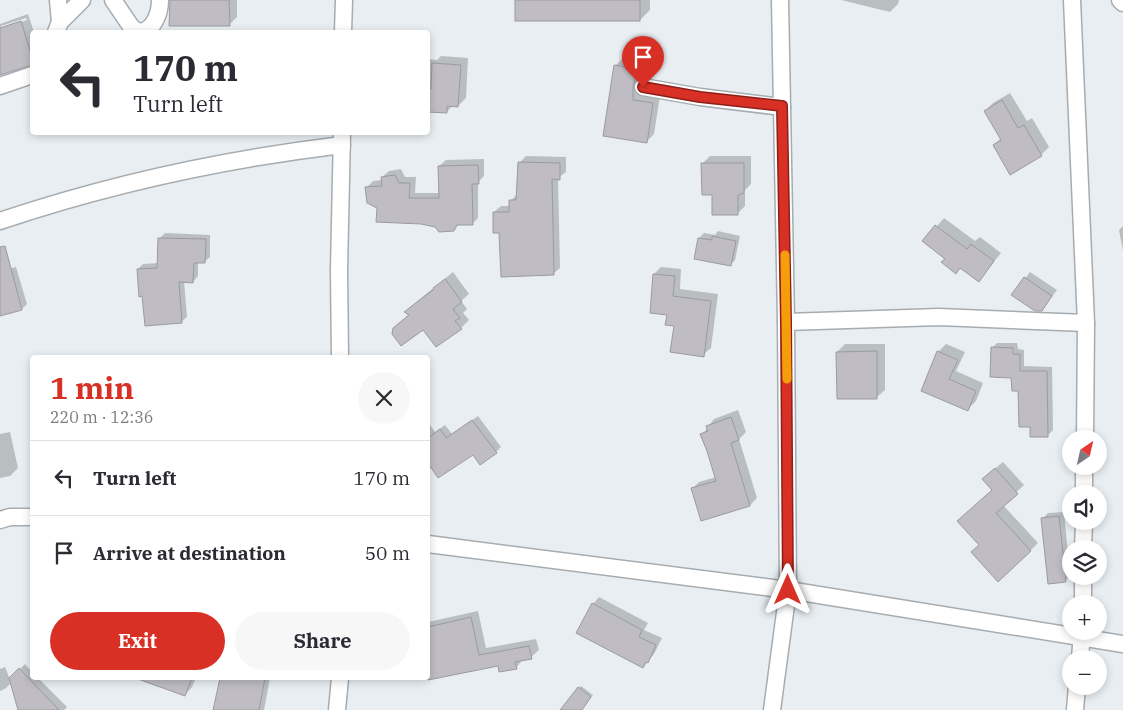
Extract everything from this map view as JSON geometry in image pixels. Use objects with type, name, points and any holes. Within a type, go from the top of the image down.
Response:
[{"type":"street","points":[[58,0],[58,27]]},
{"type":"street","points":[[58,27],[82,0]]},
{"type":"street","points":[[113,0],[132,28],[136,30]]},
{"type":"street","points":[[149,30],[158,14],[160,0]]},
{"type":"street","points":[[343,30],[344,0]]},
{"type":"street","points":[[772,710],[788,590],[786,322],[780,0]]},
{"type":"street","points":[[1072,0],[1086,323],[1085,430]]},
{"type":"street","points":[[1120,0],[1123,3]]},
{"type":"street","points":[[0,86],[30,76]]},
{"type":"street","points":[[643,87],[700,97],[782,106]]},
{"type":"street","points":[[0,221],[74,198],[134,183],[342,139],[339,270],[340,355]]},
{"type":"street","points":[[786,322],[939,317],[1086,323]]},
{"type":"street","points":[[0,520],[30,517]]},
{"type":"street","points":[[430,544],[788,590],[1062,631]]},
{"type":"street","points":[[1107,640],[1123,644]]},
{"type":"street","points":[[337,710],[340,680]]},
{"type":"street","points":[[1075,710],[1076,695]]},
{"type":"building","points":[[170,0],[229,0],[230,26],[169,26]]},
{"type":"building","points":[[515,0],[640,0],[640,21],[515,21]]},
{"type":"building","points":[[21,21],[30,50],[30,66],[0,75],[0,28]]},
{"type":"building","points":[[432,63],[461,65],[458,107],[447,106],[447,113],[430,112]]},
{"type":"building","points":[[614,65],[638,69],[633,86],[633,100],[653,103],[647,143],[603,136]]},
{"type":"building","points":[[1002,100],[1018,128],[1024,125],[1042,156],[1010,175],[993,145],[1001,140],[984,111]]},
{"type":"building","points":[[518,162],[560,163],[560,180],[552,179],[554,275],[501,277],[499,233],[493,233],[493,212],[509,212],[509,200],[516,200]]},
{"type":"building","points":[[701,163],[744,163],[744,193],[738,195],[738,215],[712,215],[712,195],[702,195]]},
{"type":"building","points":[[478,165],[479,184],[472,184],[473,225],[457,225],[454,231],[439,232],[435,227],[421,224],[376,222],[377,208],[367,203],[365,187],[382,186],[381,177],[395,175],[399,183],[410,183],[409,198],[439,198],[438,166]]},
{"type":"building","points":[[935,225],[967,249],[971,244],[994,261],[979,282],[960,268],[956,274],[941,262],[945,259],[922,241]]},
{"type":"building","points":[[712,236],[736,241],[731,266],[694,259],[698,238],[712,240]]},
{"type":"building","points":[[158,238],[206,239],[205,263],[194,263],[193,283],[179,282],[182,323],[145,326],[142,296],[139,297],[137,269],[157,268]]},
{"type":"building","points":[[5,246],[22,310],[0,316],[0,247]]},
{"type":"building","points":[[653,274],[675,276],[673,296],[711,301],[704,357],[670,352],[674,326],[665,325],[667,315],[650,313]]},
{"type":"building","points":[[1024,277],[1052,296],[1042,311],[1035,311],[1011,295]]},
{"type":"building","points":[[445,279],[462,302],[453,309],[460,318],[455,321],[462,329],[436,347],[423,330],[401,346],[392,334],[393,328],[409,315],[404,312]]},
{"type":"building","points":[[991,347],[1013,348],[1013,354],[1020,354],[1020,371],[1047,371],[1048,437],[1030,437],[1030,427],[1019,427],[1018,391],[1012,391],[1011,378],[990,377]]},
{"type":"building","points":[[877,351],[877,399],[837,399],[836,352]]},
{"type":"building","points":[[937,351],[958,360],[949,379],[976,391],[968,411],[921,391]]},
{"type":"building","points":[[731,417],[739,440],[731,443],[750,506],[701,521],[691,488],[716,481],[700,434],[708,431],[706,426]]},
{"type":"building","points":[[472,420],[497,453],[480,465],[473,455],[438,478],[430,466],[430,436],[440,429],[446,438]]},
{"type":"building","points":[[995,468],[1018,494],[996,513],[1031,551],[998,582],[971,552],[979,545],[957,521],[992,490],[982,479]]},
{"type":"building","points":[[1059,516],[1062,544],[1062,582],[1048,584],[1041,518]]},
{"type":"building","points":[[592,603],[642,630],[639,637],[656,645],[648,663],[646,662],[643,668],[576,633]]},
{"type":"building","points":[[471,617],[479,655],[529,646],[532,659],[515,662],[517,669],[499,672],[498,666],[430,680],[430,627]]},
{"type":"building","points":[[19,668],[59,710],[18,710],[9,678]]},
{"type":"building","points":[[141,680],[191,680],[185,696]]},
{"type":"building","points":[[220,680],[265,680],[259,710],[213,710]]},
{"type":"building","points":[[578,687],[591,697],[582,710],[560,710]]},
{"type":"slow traffic","points":[[785,255],[787,379]]},
{"type":"route","points":[[643,87],[700,97],[782,106],[788,590]]}]
